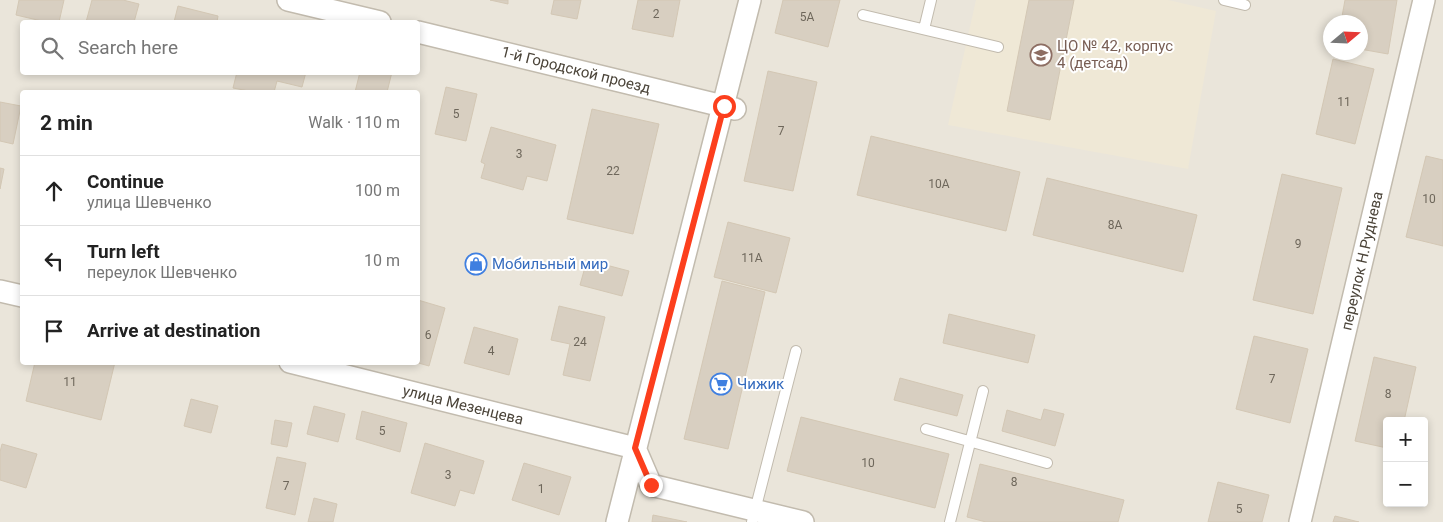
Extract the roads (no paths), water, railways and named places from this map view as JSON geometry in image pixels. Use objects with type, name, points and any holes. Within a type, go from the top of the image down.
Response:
[{"type":"street","points":[[288,0],[372,20]]},
{"type":"street","points":[[617,522],[635,448],[730,108],[750,0]]},
{"type":"street","name":"переулок Н.Руднева","points":[[1300,522],[1424,0]]},
{"type":"street","name":"1-й Городской проезд","points":[[420,32],[730,108]]},
{"type":"street","points":[[0,291],[20,296]]},
{"type":"street","name":"улица Мезенцева","points":[[302,365],[635,448]]},
{"type":"street","points":[[635,448],[651,485],[754,516],[803,522]]},
{"type":"lane","points":[[924,29],[931,0]]},
{"type":"lane","points":[[1224,0],[1245,5]]},
{"type":"lane","points":[[863,15],[998,47]]},
{"type":"lane","points":[[754,516],[796,351]]},
{"type":"lane","points":[[950,522],[983,391]]},
{"type":"lane","points":[[926,429],[1047,463]]},
{"type":"place","name":"ЦО № 42, корпус 4 (детсад)","points":[[1041,55]]},
{"type":"place","name":"Мобильный мир","points":[[476,264]]},
{"type":"place","name":"Чижик","points":[[721,384]]}]
